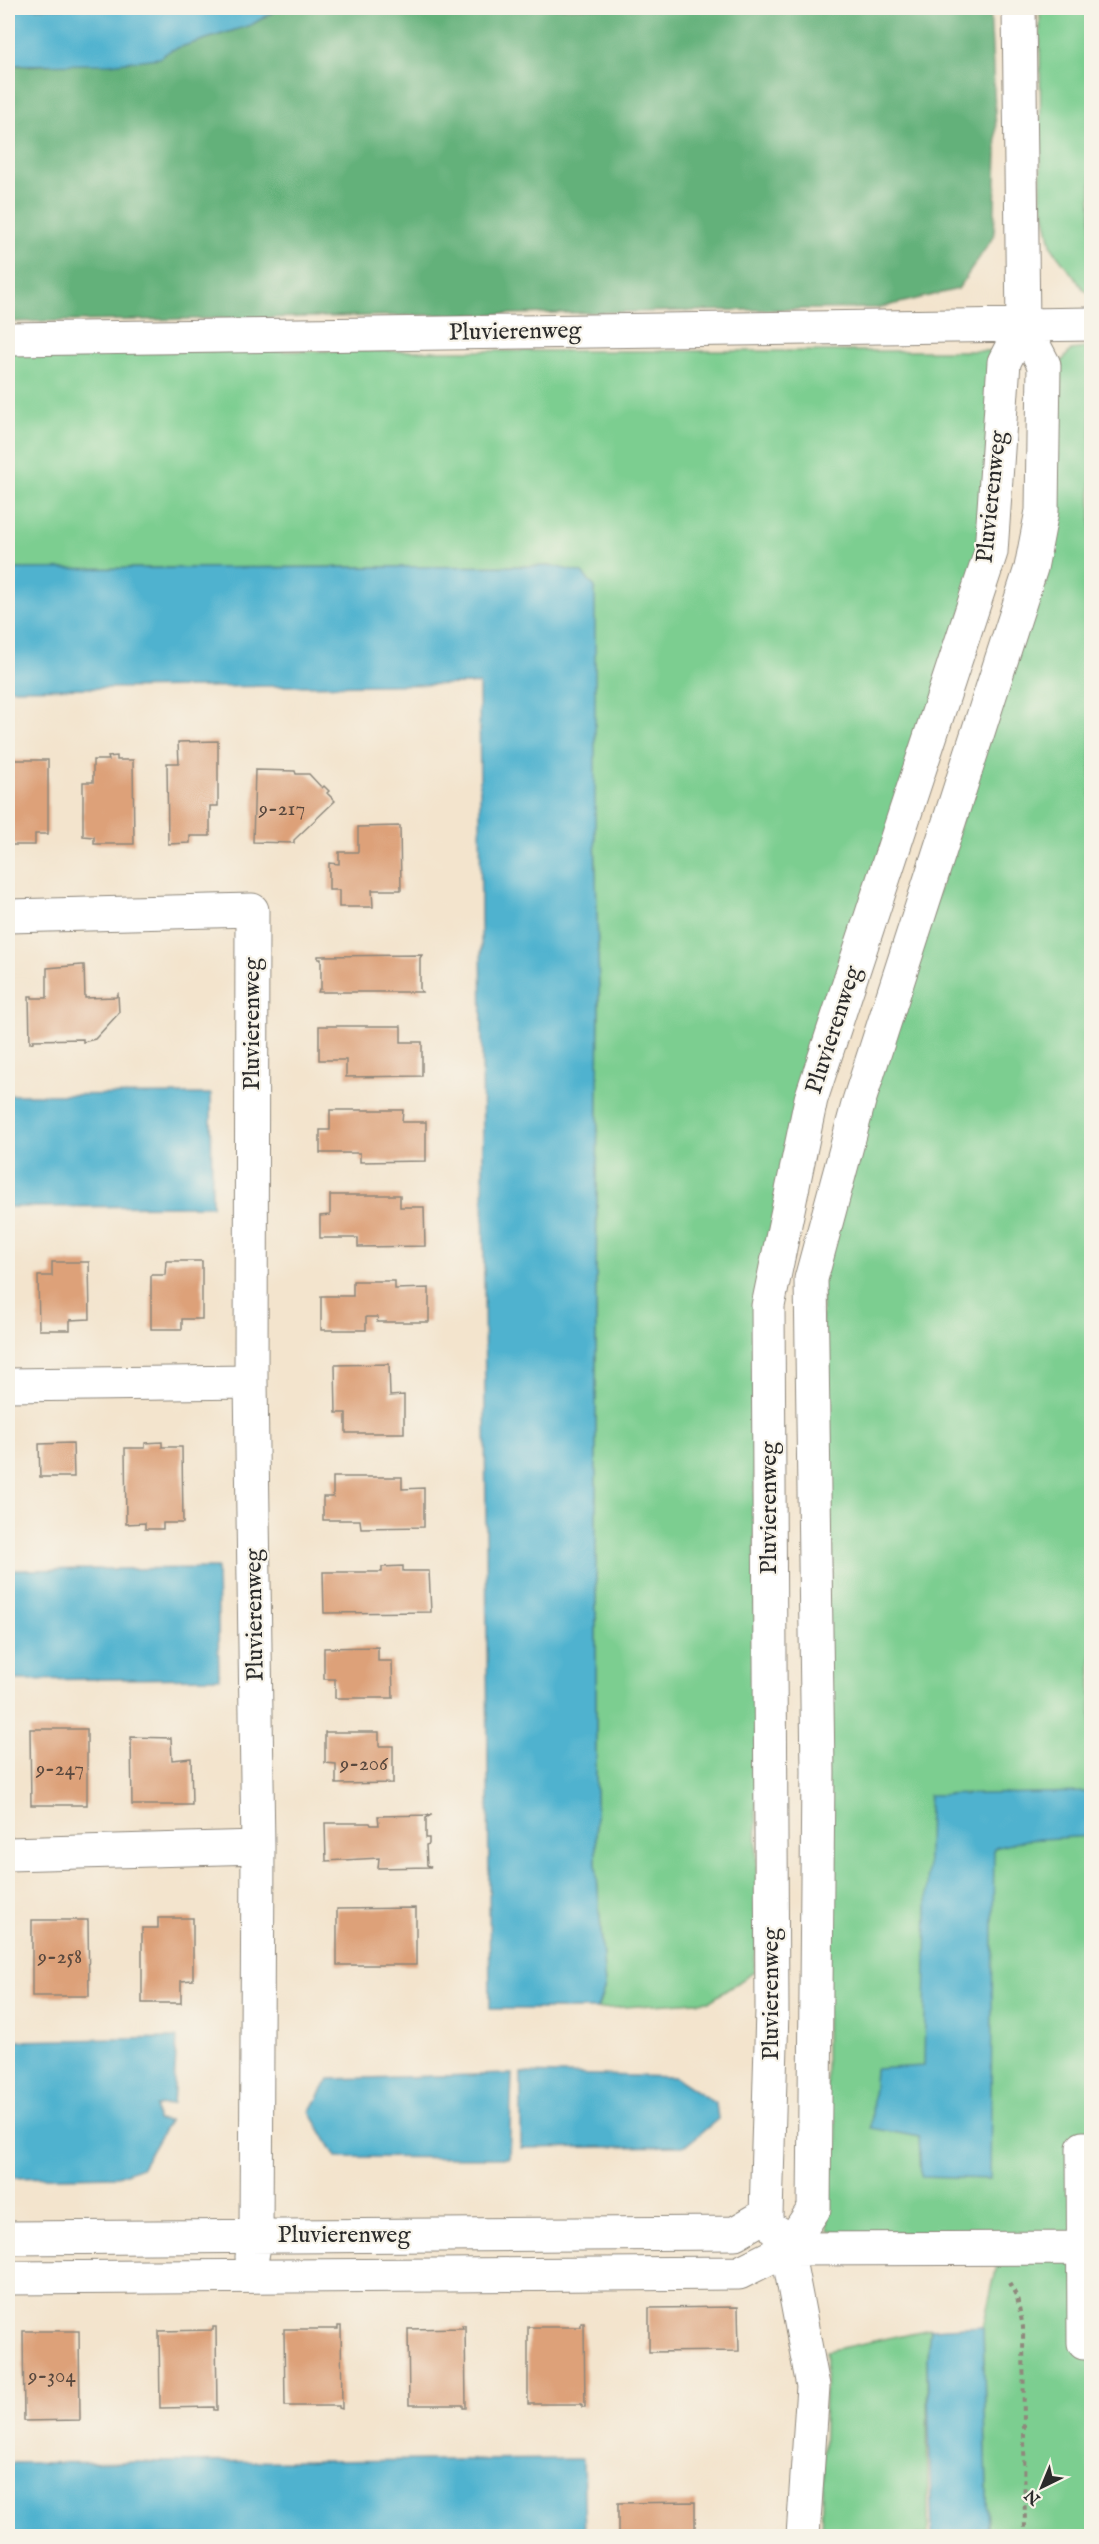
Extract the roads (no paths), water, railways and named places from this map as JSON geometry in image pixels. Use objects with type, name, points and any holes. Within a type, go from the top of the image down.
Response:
[{"type":"street","name":"Pluvierenweg","points":[[8,2278],[739,2273],[787,2249],[814,2209],[818,1772],[811,1279],[859,1101],[1031,568],[1042,511],[1044,365],[1023,325],[1019,8]]},
{"type":"street","points":[[1023,325],[1092,324]]},
{"type":"street","name":"Pluvierenweg","points":[[8,339],[1023,325]]},
{"type":"street","name":"Pluvierenweg","points":[[8,2238],[735,2233],[766,2215],[772,2010],[768,1306],[811,1099],[991,552],[1004,362],[1023,325]]},
{"type":"street","name":"Pluvierenweg","points":[[8,916],[252,910],[251,1382],[258,1847],[256,2235],[248,2277]]},
{"type":"street","points":[[8,1385],[251,1382]]},
{"type":"street","points":[[8,1854],[258,1847]]},
{"type":"street","points":[[1092,2148],[1083,2148],[1087,2248],[1084,2343],[1092,2343]]},
{"type":"street","points":[[766,2215],[787,2249],[813,2386],[804,2536]]},
{"type":"street","points":[[787,2249],[1087,2248]]},
{"type":"water","points":[[8,8],[280,8],[251,25],[171,50],[159,58],[110,64],[8,65]]},
{"type":"water","points":[[553,566],[582,573],[595,587],[595,834],[599,995],[596,1287],[596,1862],[605,1987],[597,2009],[490,2009],[479,684],[8,689],[8,569]]},
{"type":"water","points":[[211,1094],[212,1206],[8,1207],[8,1095]]},
{"type":"water","points":[[217,1568],[219,1678],[8,1680],[8,1570]]},
{"type":"water","points":[[1091,1792],[1091,1836],[1026,1840],[994,1848],[990,2179],[921,2177],[919,2137],[871,2128],[875,2069],[924,2066],[929,1795]]},
{"type":"water","points":[[177,2038],[173,2104],[156,2106],[157,2120],[169,2121],[142,2167],[118,2176],[8,2178],[8,2041]]},
{"type":"water","points":[[521,2073],[675,2077],[716,2104],[718,2119],[685,2146],[521,2148]]},
{"type":"water","points":[[512,2074],[509,2158],[336,2157],[310,2112],[329,2079]]},
{"type":"water","points":[[983,2326],[988,2536],[932,2536],[927,2358],[930,2329]]},
{"type":"water","points":[[583,2459],[585,2536],[8,2536],[8,2463]]}]
